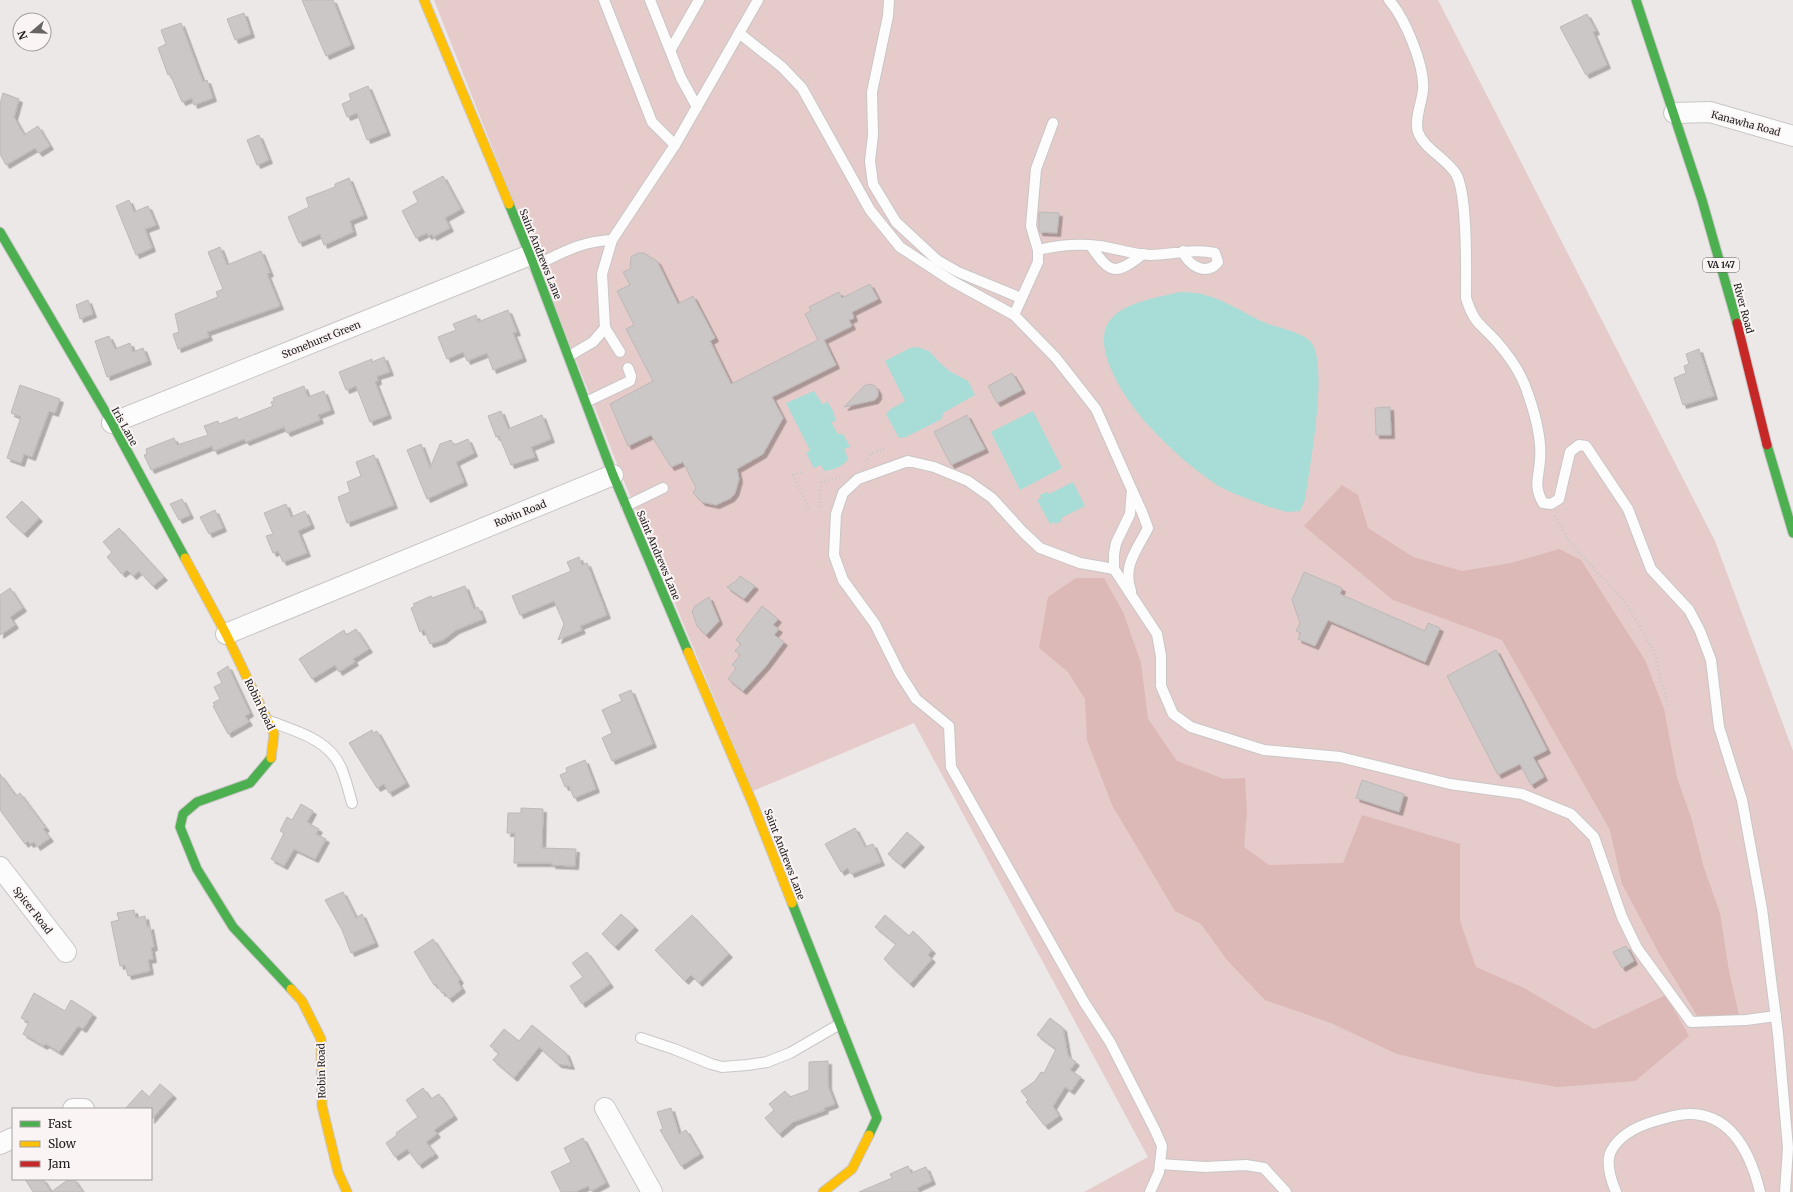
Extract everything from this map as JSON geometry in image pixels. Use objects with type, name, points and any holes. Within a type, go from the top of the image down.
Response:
[{"type":"street","name":"Saint Andrews Lane","points":[[424,0],[532,260],[613,475],[752,802],[877,1118],[852,1169],[823,1192]]},
{"type":"street","name":"River Road","points":[[1636,0],[1674,113],[1722,268],[1770,456],[1793,533]]},
{"type":"street","name":"Kanawha Road","points":[[1674,113],[1710,112],[1793,136]]},
{"type":"street","name":"Iris Lane","points":[[0,232],[112,423],[226,634]]},
{"type":"street","name":"Stonehurst Green","points":[[112,423],[532,260]]},
{"type":"street","name":"Robin Road","points":[[347,1192],[338,1172],[322,1106],[321,1039],[302,1002],[233,927],[197,869],[180,827],[183,814],[197,802],[250,783],[271,760],[274,734],[226,634],[613,475]]},
{"type":"street","name":"Spicer Road","points":[[0,867],[66,952]]},
{"type":"street","points":[[605,1108],[652,1192]]},
{"type":"street","points":[[0,1144],[12,1138]]},
{"type":"lane","points":[[604,0],[652,122],[675,145]]},
{"type":"lane","points":[[650,0],[671,49],[681,78],[697,107]]},
{"type":"lane","points":[[671,49],[699,0]]},
{"type":"lane","points":[[620,352],[605,328],[602,274],[612,240],[675,145],[758,0]]},
{"type":"lane","points":[[889,0],[888,16],[872,92],[873,135],[870,161],[873,184],[896,222],[937,260],[958,272],[1021,298]]},
{"type":"lane","points":[[1389,0],[1404,24],[1420,68],[1423,88],[1417,124],[1418,132],[1424,142],[1448,162],[1458,176],[1463,194],[1466,298],[1469,309],[1474,320],[1496,341],[1515,364],[1528,393],[1539,444],[1540,459],[1536,479],[1538,493],[1544,503],[1551,504],[1559,499],[1570,452],[1579,445],[1586,446],[1628,509],[1651,569],[1689,610],[1700,631],[1711,660],[1719,727],[1742,800],[1762,909],[1776,1016],[1788,1148],[1785,1192]]},
{"type":"lane","points":[[739,33],[782,67],[802,88],[870,210],[900,247],[952,281],[1014,315],[1056,358],[1096,409],[1148,528],[1128,568],[1129,584],[1134,600]]},
{"type":"lane","points":[[1014,315],[1038,262],[1038,250],[1031,226],[1036,169],[1053,123]]},
{"type":"lane","points":[[532,260],[593,241],[612,240]]},
{"type":"lane","points":[[1038,250],[1064,244],[1091,246],[1149,255],[1183,251]]},
{"type":"lane","points":[[1091,246],[1110,269],[1126,267],[1143,254]]},
{"type":"lane","points":[[569,356],[593,342],[605,328]]},
{"type":"lane","points":[[586,402],[630,381],[631,376],[628,368]]},
{"type":"lane","points":[[1114,569],[1080,563],[1040,548],[1022,532],[992,498],[968,481],[934,467],[908,461],[858,479],[843,494],[836,514],[834,555],[843,580],[875,624],[900,674],[916,699],[949,726],[951,767],[1060,961],[1110,1042],[1162,1146],[1159,1172],[1150,1192]]},
{"type":"lane","points":[[626,506],[663,488]]},
{"type":"lane","points":[[1132,490],[1130,514],[1114,554],[1114,569],[1157,634],[1161,656],[1161,686],[1173,714],[1191,727],[1264,750],[1340,757],[1450,784],[1522,794],[1571,814],[1594,837],[1622,917],[1637,948],[1691,1022],[1746,1020],[1776,1016]]},
{"type":"lane","points":[[268,720],[311,736],[329,751],[342,768],[352,803]]},
{"type":"lane","points":[[640,1038],[722,1067],[767,1062],[790,1053],[840,1024]]},
{"type":"lane","points":[[1616,1192],[1609,1169],[1611,1152],[1620,1138],[1642,1125],[1687,1114],[1713,1117],[1728,1128],[1743,1146],[1755,1169],[1760,1192]]},
{"type":"lane","points":[[1160,1164],[1206,1167],[1246,1165],[1264,1168],[1286,1192]]},
{"type":"path","points":[[801,472],[793,475],[810,511]]},
{"type":"path","points":[[1551,504],[1553,514],[1570,543],[1626,604],[1650,645],[1654,652],[1668,705]]},
{"type":"shaded area","points":[[434,0],[1438,0],[1715,541],[1793,751],[1793,1192],[1084,1192],[1148,1157],[914,723],[753,791],[621,474]]},
{"type":"shaded area","points":[[1342,485],[1358,495],[1368,528],[1413,557],[1462,571],[1511,563],[1559,549],[1581,560],[1645,660],[1664,709],[1677,778],[1691,817],[1704,868],[1720,913],[1729,971],[1740,1020],[1704,1027],[1660,955],[1622,884],[1610,830],[1502,640],[1393,600],[1304,526]]},
{"type":"shaded area","points":[[1076,578],[1104,578],[1123,612],[1141,663],[1148,719],[1177,761],[1224,779],[1245,778],[1247,812],[1244,847],[1269,865],[1343,863],[1362,815],[1460,844],[1460,921],[1476,967],[1524,988],[1594,1029],[1666,995],[1689,1036],[1635,1081],[1557,1087],[1477,1073],[1397,1054],[1331,1023],[1265,1000],[1227,960],[1201,924],[1175,911],[1112,805],[1087,740],[1085,699],[1068,672],[1039,648],[1048,597]]},
{"type":"water","points":[[1180,292],[1191,292],[1212,297],[1265,323],[1299,334],[1310,341],[1316,352],[1318,392],[1314,442],[1305,500],[1300,511],[1288,512],[1262,504],[1223,488],[1208,479],[1166,444],[1151,428],[1123,392],[1114,376],[1104,345],[1105,331],[1111,319],[1117,313],[1134,304]]},
{"type":"water","points":[[917,347],[929,351],[951,372],[968,381],[975,395],[943,413],[942,419],[906,437],[899,438],[886,414],[891,409],[905,401],[885,361],[910,348]]},
{"type":"water","points":[[814,391],[823,405],[827,401],[833,411],[836,421],[831,422],[838,434],[843,434],[850,447],[844,449],[848,459],[846,462],[838,468],[827,471],[824,471],[821,465],[814,468],[806,453],[810,450],[786,403]]},
{"type":"water","points":[[1033,411],[1062,468],[1020,490],[991,432]]},
{"type":"water","points":[[1073,482],[1085,506],[1061,518],[1062,521],[1055,524],[1054,522],[1050,524],[1037,500],[1041,498],[1040,495],[1047,492],[1049,494]]},
{"type":"building","points":[[302,0],[333,0],[351,45],[326,56]]},
{"type":"building","points":[[244,13],[251,34],[235,40],[227,19]]},
{"type":"building","points":[[1587,14],[1596,31],[1593,32],[1607,65],[1586,75],[1560,27]]},
{"type":"building","points":[[181,23],[203,82],[207,80],[213,98],[194,105],[192,98],[182,102],[170,74],[168,75],[158,48],[166,44],[161,30]]},
{"type":"building","points":[[368,86],[387,132],[367,140],[357,113],[347,117],[342,104],[351,100],[349,94]]},
{"type":"building","points":[[3,93],[19,99],[14,117],[24,135],[38,126],[50,146],[39,153],[35,148],[6,165],[0,154],[0,104]]},
{"type":"building","points":[[259,135],[269,160],[257,165],[247,140]]},
{"type":"building","points":[[443,176],[461,209],[445,218],[450,228],[433,237],[432,234],[428,236],[427,233],[416,238],[402,211],[418,202],[413,192]]},
{"type":"building","points":[[349,178],[364,215],[350,221],[353,232],[324,245],[320,234],[299,243],[288,217],[309,207],[306,198],[335,187],[335,184]]},
{"type":"building","points":[[129,200],[134,212],[148,206],[156,225],[145,229],[152,248],[136,255],[116,206]]},
{"type":"building","points":[[1039,212],[1059,213],[1057,233],[1039,232]]},
{"type":"building","points":[[220,247],[227,265],[261,251],[270,273],[267,274],[280,306],[207,332],[209,337],[178,349],[173,334],[179,332],[175,314],[218,297],[216,292],[223,289],[208,252]]},
{"type":"building","points":[[638,253],[644,253],[657,261],[678,304],[693,296],[715,338],[710,341],[731,384],[818,340],[805,314],[811,311],[809,307],[839,292],[842,298],[870,284],[878,299],[852,312],[854,318],[849,320],[852,326],[824,340],[836,365],[772,397],[783,418],[763,454],[737,469],[739,479],[735,493],[731,498],[716,505],[702,502],[693,493],[696,488],[683,462],[671,467],[651,435],[628,446],[610,404],[653,381],[626,329],[634,325],[617,291],[630,285],[623,272],[630,269],[631,257]]},
{"type":"building","points":[[88,300],[93,314],[80,319],[76,305]]},
{"type":"building","points":[[508,310],[517,332],[513,333],[523,358],[493,370],[487,353],[467,361],[463,352],[447,359],[438,337],[456,330],[453,324],[476,315],[478,322]]},
{"type":"building","points":[[109,336],[115,349],[130,343],[133,352],[143,348],[148,361],[107,377],[95,341]]},
{"type":"building","points":[[1699,349],[1714,396],[1683,405],[1674,378],[1686,373],[1684,366],[1689,364],[1686,354]]},
{"type":"building","points":[[384,357],[390,372],[377,376],[378,381],[375,382],[388,415],[370,422],[356,386],[346,390],[339,372],[372,359],[372,362]]},
{"type":"building","points":[[1012,373],[1022,390],[997,403],[988,386]]},
{"type":"building","points":[[870,384],[875,386],[878,391],[878,396],[875,400],[844,407],[864,386]]},
{"type":"building","points":[[20,385],[60,399],[55,413],[49,411],[32,457],[24,454],[21,463],[7,458],[21,417],[11,413]]},
{"type":"building","points":[[304,386],[308,397],[324,391],[331,410],[318,415],[320,420],[287,433],[284,427],[246,442],[244,439],[214,451],[212,446],[151,470],[144,455],[147,454],[146,449],[174,438],[177,445],[208,435],[204,426],[218,421],[219,424],[237,417],[238,420],[273,406],[271,402],[274,401],[273,398]]},
{"type":"building","points":[[1390,407],[1391,435],[1376,435],[1375,408]]},
{"type":"building","points":[[501,411],[508,429],[542,415],[551,439],[531,447],[535,457],[511,465],[499,436],[496,437],[488,416]]},
{"type":"building","points":[[967,415],[985,449],[951,465],[934,432]]},
{"type":"building","points":[[468,439],[474,453],[456,462],[464,482],[427,499],[407,450],[421,444],[430,468],[440,444],[451,440],[454,445]]},
{"type":"building","points":[[374,455],[394,505],[347,523],[338,497],[350,492],[347,482],[361,476],[356,462]]},
{"type":"building","points":[[182,499],[190,515],[179,520],[170,504]]},
{"type":"building","points":[[22,501],[39,518],[24,534],[6,517]]},
{"type":"building","points":[[286,504],[291,517],[305,511],[311,525],[298,531],[307,553],[283,562],[278,551],[273,553],[266,536],[273,534],[264,513]]},
{"type":"building","points":[[215,510],[223,528],[209,534],[200,517]]},
{"type":"building","points":[[119,528],[164,577],[153,586],[139,571],[133,576],[127,570],[122,574],[107,557],[112,552],[103,542]]},
{"type":"building","points":[[579,557],[582,565],[587,563],[607,615],[580,626],[582,630],[558,640],[564,624],[554,601],[520,615],[512,596],[571,571],[567,562]]},
{"type":"building","points":[[1304,572],[1342,588],[1340,594],[1425,631],[1428,623],[1440,628],[1425,662],[1328,620],[1315,646],[1298,639],[1301,633],[1296,631],[1300,623],[1292,600]]},
{"type":"building","points":[[740,576],[755,586],[744,599],[727,587],[736,581]]},
{"type":"building","points":[[465,586],[474,609],[478,607],[483,619],[456,630],[443,640],[430,644],[424,630],[420,632],[411,608],[415,606],[413,604],[431,596],[432,598]]},
{"type":"building","points":[[10,588],[23,608],[10,617],[15,625],[0,635],[0,595]]},
{"type":"building","points":[[709,597],[719,621],[706,635],[697,626],[692,611],[695,606]]},
{"type":"building","points":[[762,606],[778,619],[773,625],[779,629],[774,635],[784,642],[766,666],[743,691],[728,679],[736,668],[732,665],[740,655],[735,651],[741,644],[736,640]]},
{"type":"building","points":[[356,629],[369,649],[353,659],[355,662],[339,672],[335,665],[312,679],[299,659],[344,630],[346,635]]},
{"type":"building","points":[[1496,650],[1547,750],[1533,757],[1544,777],[1531,785],[1520,764],[1498,775],[1447,676]]},
{"type":"building","points":[[228,666],[250,713],[245,716],[249,722],[228,734],[213,706],[215,705],[213,703],[220,699],[214,687],[222,683],[217,673]]},
{"type":"building","points":[[631,690],[653,744],[612,761],[602,738],[612,733],[602,710],[622,701],[619,695]]},
{"type":"building","points":[[372,730],[373,733],[377,731],[406,783],[389,793],[384,784],[377,788],[349,743]]},
{"type":"building","points":[[585,760],[596,789],[574,798],[569,786],[565,787],[560,775],[567,772],[566,768]]},
{"type":"building","points":[[0,774],[16,796],[20,793],[46,828],[43,829],[50,838],[37,847],[34,842],[30,844],[28,841],[25,844],[0,810]]},
{"type":"building","points":[[1362,780],[1404,794],[1399,812],[1356,798]]},
{"type":"building","points":[[301,804],[313,811],[307,822],[319,829],[316,834],[326,839],[315,859],[294,849],[284,866],[271,859],[284,833],[280,831],[287,817],[292,820]]},
{"type":"building","points":[[521,808],[543,809],[542,848],[576,849],[575,866],[552,865],[552,863],[514,863],[515,833],[507,833],[508,813],[521,813]]},
{"type":"building","points":[[855,828],[865,847],[873,844],[881,862],[851,874],[848,868],[841,872],[825,844]]},
{"type":"building","points":[[907,832],[921,844],[901,865],[888,854]]},
{"type":"building","points":[[343,892],[356,918],[362,914],[375,943],[351,953],[342,930],[325,900]]},
{"type":"building","points":[[134,910],[136,918],[145,916],[147,927],[150,926],[154,947],[151,948],[153,959],[148,960],[150,971],[128,976],[125,965],[120,966],[111,922],[119,920],[117,913]]},
{"type":"building","points":[[621,914],[635,927],[615,947],[602,934]]},
{"type":"building","points":[[692,915],[729,954],[699,983],[691,975],[685,981],[655,950]]},
{"type":"building","points":[[885,915],[909,936],[913,931],[932,950],[928,955],[932,959],[910,984],[884,959],[896,944],[875,927]]},
{"type":"building","points":[[433,939],[460,980],[458,982],[462,989],[449,999],[444,992],[442,993],[436,984],[434,985],[414,952]]},
{"type":"building","points":[[1626,946],[1634,961],[1622,968],[1613,952]]},
{"type":"building","points":[[587,952],[610,984],[582,1004],[570,986],[583,977],[572,963]]},
{"type":"building","points":[[34,993],[65,1011],[71,1000],[93,1014],[83,1029],[78,1026],[59,1052],[46,1044],[44,1046],[23,1034],[29,1022],[21,1018]]},
{"type":"building","points":[[1050,1018],[1063,1028],[1068,1056],[1076,1062],[1070,1070],[1081,1077],[1071,1091],[1065,1087],[1053,1106],[1059,1116],[1045,1126],[1026,1102],[1028,1100],[1021,1091],[1035,1081],[1041,1072],[1044,1073],[1056,1049],[1037,1035]]},
{"type":"building","points":[[532,1025],[566,1053],[571,1066],[558,1064],[539,1047],[514,1078],[493,1060],[499,1053],[490,1046],[504,1029],[519,1041]]},
{"type":"building","points":[[828,1061],[828,1086],[835,1104],[824,1108],[825,1110],[793,1122],[779,1134],[765,1118],[774,1110],[769,1104],[785,1091],[790,1097],[809,1090],[809,1062]]},
{"type":"building","points":[[160,1084],[173,1095],[152,1119],[152,1108],[126,1108],[142,1090],[149,1097]]},
{"type":"building","points":[[423,1088],[431,1099],[439,1094],[454,1116],[434,1130],[437,1134],[426,1142],[435,1154],[419,1165],[407,1149],[395,1157],[386,1143],[397,1135],[396,1133],[418,1117],[406,1100]]},
{"type":"building","points":[[671,1108],[679,1134],[686,1130],[700,1154],[681,1166],[660,1130],[663,1129],[657,1112]]},
{"type":"building","points":[[583,1138],[606,1183],[591,1191],[588,1186],[575,1192],[561,1192],[551,1172],[571,1162],[564,1148]]},
{"type":"building","points":[[908,1166],[911,1173],[926,1167],[932,1181],[917,1188],[919,1192],[859,1192],[892,1178],[890,1174]]},
{"type":"building","points":[[26,1180],[44,1180],[51,1192],[33,1192]]},
{"type":"building","points":[[68,1180],[75,1180],[83,1192],[51,1192]]},
{"type":"traffic: fast","points":[[1636,0],[1702,200],[1737,323]]},
{"type":"traffic: fast","points":[[509,204],[530,255],[613,475],[688,652]]},
{"type":"traffic: fast","points":[[0,232],[112,423],[185,558]]},
{"type":"traffic: fast","points":[[1767,445],[1793,533]]},
{"type":"traffic: fast","points":[[271,758],[250,783],[197,802],[183,814],[180,827],[197,869],[233,927],[291,989]]},
{"type":"traffic: fast","points":[[792,903],[877,1118],[869,1135]]},
{"type":"traffic: slow","points":[[424,0],[509,204]]},
{"type":"traffic: slow","points":[[185,558],[226,634],[274,734],[271,758]]},
{"type":"traffic: slow","points":[[688,652],[752,802],[792,903]]},
{"type":"traffic: slow","points":[[291,989],[302,1001],[321,1039],[322,1106],[338,1172],[347,1192]]},
{"type":"traffic: slow","points":[[823,1192],[852,1169],[869,1135]]},
{"type":"traffic: jam","points":[[1737,323],[1767,445]]}]
